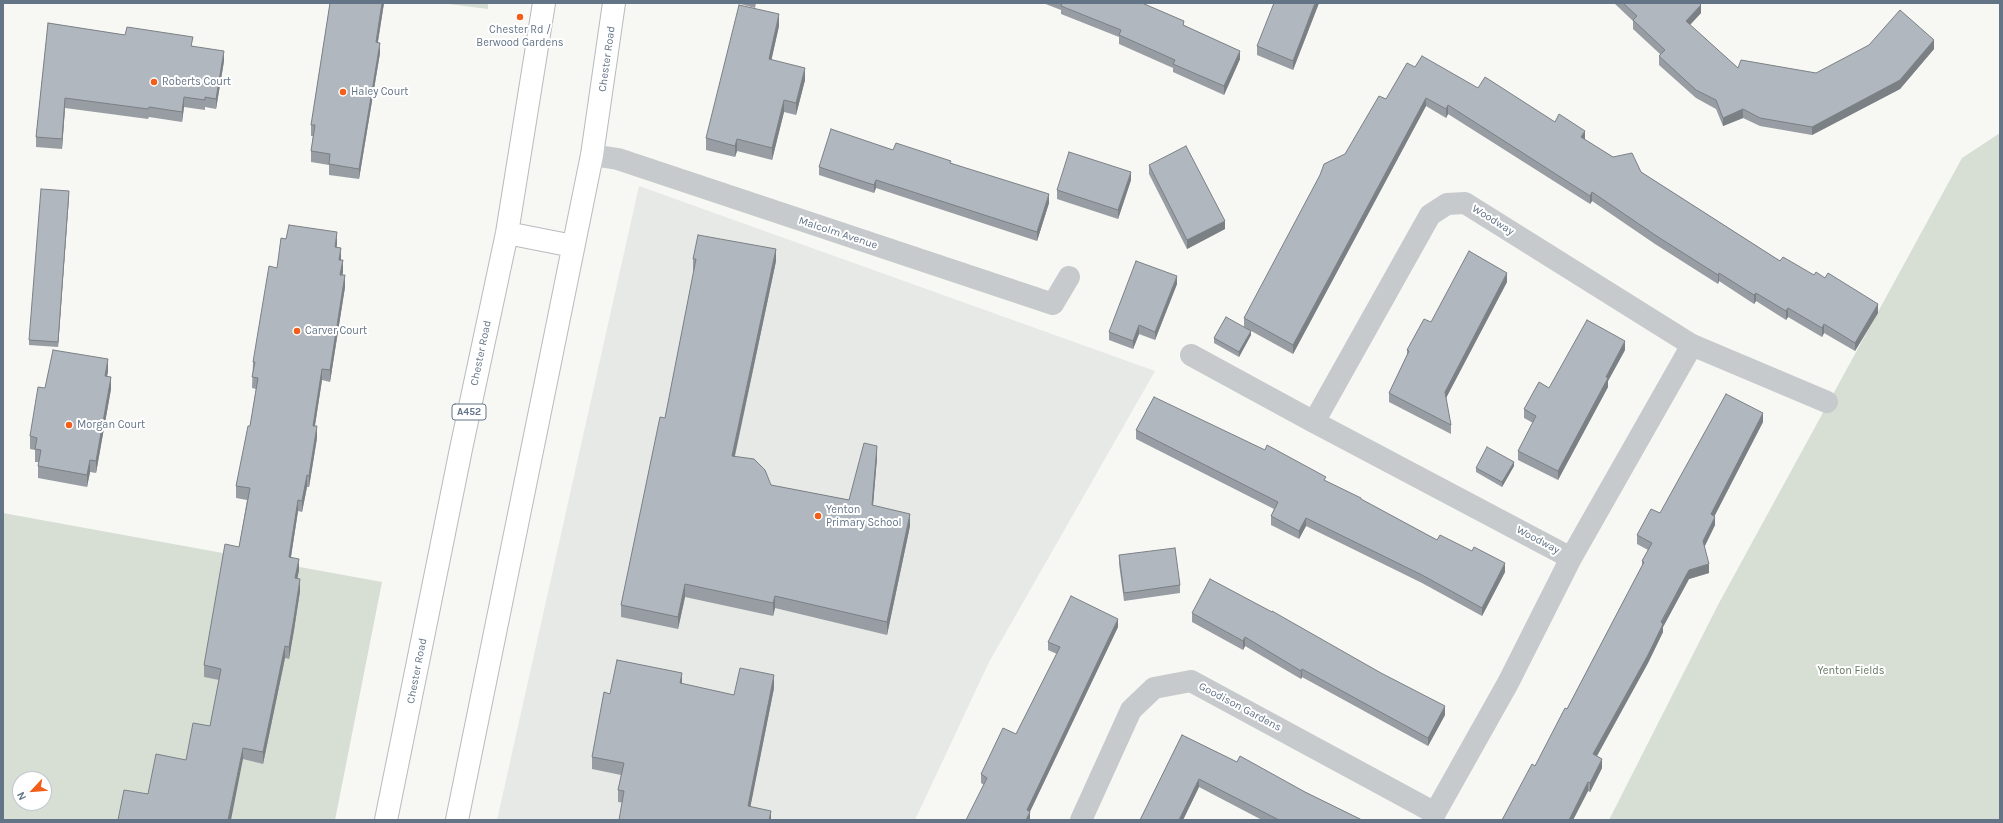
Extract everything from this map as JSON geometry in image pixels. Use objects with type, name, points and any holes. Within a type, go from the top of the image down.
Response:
[{"type":"highway","name":"Chester Road","points":[[386,820],[461,449],[507,233],[544,3]]},
{"type":"highway","name":"Chester Road","points":[[457,820],[592,155],[614,3]]},
{"type":"highway","points":[[507,233],[574,246]]},
{"type":"street","name":"Malcolm Avenue","points":[[592,155],[618,159],[1053,304],[1069,277]]},
{"type":"street","name":"Woodway","points":[[1314,422],[1430,215],[1446,204],[1465,203],[1692,345],[1827,402]]},
{"type":"street","name":"Woodway","points":[[1508,683],[1571,558],[1692,345]]},
{"type":"street","name":"Woodway","points":[[1191,355],[1571,558]]},
{"type":"street","name":"Goodison Gardens","points":[[1081,820],[1131,710],[1154,688],[1191,681],[1434,816],[1508,683]]},
{"type":"shaded area","name":"Yenton Primary School","points":[[639,186],[1155,371],[989,662],[915,820],[497,820]]},
{"type":"green space","points":[[441,3],[488,3],[488,9]]},
{"type":"green space","name":"Yenton Fields","points":[[2000,133],[2000,820],[1609,820],[1719,603],[1962,158]]},
{"type":"green space","points":[[3,513],[382,582],[335,820],[3,820]]},
{"type":"building","name":"Haley Court","points":[[330,3],[382,3],[376,42],[380,43],[359,169],[329,164],[330,154],[311,151],[315,125],[311,125]]},
{"type":"building","points":[[1062,3],[1142,3],[1184,21],[1183,25],[1240,51],[1224,86],[1173,64],[1175,60],[1119,35],[1121,30],[1061,6]]},
{"type":"building","points":[[1274,3],[1315,3],[1293,61],[1257,46]]},
{"type":"building","points":[[1623,3],[1699,3],[1701,5],[1686,21],[1738,68],[1741,60],[1816,73],[1869,45],[1900,10],[1934,40],[1900,80],[1812,127],[1760,118],[1743,109],[1723,118],[1716,100],[1696,90],[1659,56],[1665,50],[1633,20],[1637,16]]},
{"type":"building","points":[[739,5],[779,14],[769,59],[805,68],[796,103],[784,100],[772,148],[737,139],[735,146],[706,138]]},
{"type":"building","points":[[48,23],[125,35],[127,27],[193,37],[191,46],[224,51],[216,99],[205,97],[205,100],[184,97],[182,112],[65,98],[62,139],[36,137]]},
{"type":"building","points":[[1422,56],[1478,88],[1485,77],[1555,122],[1559,114],[1585,131],[1581,137],[1613,157],[1632,153],[1641,172],[1780,261],[1783,257],[1814,275],[1816,272],[1825,278],[1828,273],[1878,304],[1855,343],[1824,324],[1822,328],[1788,308],[1786,311],[1756,293],[1754,295],[1719,273],[1718,275],[1655,235],[1592,192],[1590,196],[1448,105],[1446,109],[1426,98],[1293,345],[1244,318],[1320,175],[1324,164],[1345,154],[1379,96],[1386,99],[1407,63],[1415,67]]},
{"type":"building","points":[[831,129],[893,150],[896,143],[951,161],[950,163],[1049,194],[1037,232],[876,180],[874,185],[819,167]]},
{"type":"building","points":[[1186,146],[1225,221],[1187,240],[1149,165]]},
{"type":"building","points":[[1069,152],[1131,172],[1118,210],[1057,190]]},
{"type":"building","points":[[41,189],[69,191],[58,342],[29,340]]},
{"type":"building","points":[[289,225],[337,232],[335,247],[341,248],[339,260],[343,260],[340,275],[345,275],[330,370],[322,369],[313,426],[317,426],[309,476],[307,475],[302,501],[298,500],[289,557],[299,559],[295,578],[300,579],[289,647],[285,646],[263,752],[243,748],[228,820],[118,820],[124,790],[148,794],[156,754],[186,760],[193,723],[210,726],[221,669],[204,665],[225,544],[239,547],[250,488],[236,486],[248,426],[250,426],[258,378],[252,377],[255,362],[253,362],[269,266],[277,268],[281,238],[286,239]]},
{"type":"building","points":[[698,235],[776,249],[732,456],[754,459],[765,470],[771,485],[849,500],[864,443],[877,446],[872,505],[910,514],[887,622],[775,596],[773,603],[685,584],[678,617],[621,605],[660,417],[665,418],[696,259],[693,259]]},
{"type":"building","points":[[1469,251],[1507,273],[1445,392],[1451,425],[1389,393],[1409,351],[1407,350],[1424,319],[1431,322]]},
{"type":"building","points":[[1136,261],[1177,276],[1155,332],[1139,325],[1133,341],[1109,332]]},
{"type":"building","points":[[1226,317],[1251,331],[1239,352],[1214,338]]},
{"type":"building","points":[[1587,320],[1625,341],[1606,377],[1608,378],[1558,471],[1518,451],[1536,416],[1524,409],[1539,382],[1549,388]]},
{"type":"building","name":"Morgan Court","points":[[53,350],[108,359],[105,376],[111,377],[96,461],[90,460],[87,475],[38,466],[41,450],[35,449],[37,438],[30,436],[38,387],[45,388]]},
{"type":"building","points":[[1726,394],[1763,413],[1711,514],[1715,517],[1703,541],[1709,564],[1689,570],[1661,622],[1663,624],[1648,655],[1593,754],[1602,759],[1590,783],[1588,782],[1569,820],[1502,820],[1532,764],[1535,766],[1565,708],[1567,709],[1644,562],[1642,561],[1652,543],[1637,535],[1651,509],[1660,513]]},
{"type":"building","points":[[1154,397],[1265,450],[1267,445],[1326,477],[1324,480],[1361,498],[1437,540],[1440,535],[1472,551],[1474,547],[1505,563],[1482,608],[1422,575],[1306,518],[1299,531],[1271,516],[1278,502],[1136,430]]},
{"type":"building","points":[[1487,447],[1514,462],[1502,482],[1476,468]]},
{"type":"building","points":[[1175,548],[1180,585],[1124,593],[1119,555]]},
{"type":"building","points":[[1210,579],[1272,611],[1381,673],[1445,706],[1428,738],[1302,669],[1301,671],[1245,637],[1243,641],[1192,613]]},
{"type":"building","points":[[1071,596],[1118,619],[1027,810],[1030,812],[1026,820],[966,820],[987,778],[981,774],[1003,728],[1016,734],[1060,647],[1048,642]]},
{"type":"building","points":[[617,660],[682,673],[680,683],[734,695],[740,668],[774,675],[748,806],[771,811],[769,820],[619,820],[624,791],[618,790],[624,763],[592,757],[604,692],[610,694]]},
{"type":"building","points":[[1182,735],[1237,762],[1240,756],[1305,792],[1362,820],[1279,820],[1199,779],[1179,820],[1140,820]]},
{"type":"place","name":"Chester Rd / Berwood Gardens","points":[[520,17]]},
{"type":"place","name":"Roberts Court","points":[[154,82]]},
{"type":"place","name":"Haley Court","points":[[343,92]]},
{"type":"place","name":"Carver Court","points":[[297,331]]},
{"type":"place","name":"Morgan Court","points":[[69,425]]},
{"type":"place","name":"Yenton Primary School","points":[[818,516]]}]
